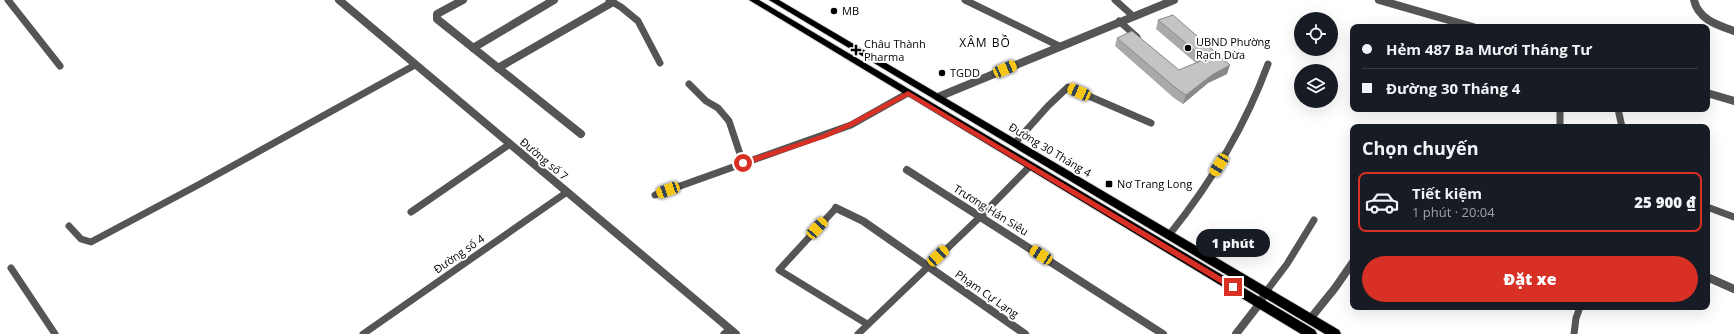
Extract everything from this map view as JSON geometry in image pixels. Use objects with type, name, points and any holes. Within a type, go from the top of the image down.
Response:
[{"type":"main road","points":[[753,0],[1311,334]]},
{"type":"main road","name":"Đường 30 Tháng 4","points":[[773,0],[1335,334]]},
{"type":"main road","points":[[908,93],[917,85]]},
{"type":"main road","points":[[930,106],[938,97]]},
{"type":"street","name":"Đường số 7","points":[[339,0],[730,332]]},
{"type":"street","points":[[463,0],[437,14],[436,16],[473,48],[581,134]]},
{"type":"street","points":[[473,48],[554,0]]},
{"type":"street","points":[[938,97],[1119,21],[1174,0]]},
{"type":"street","points":[[1379,0],[1463,24]]},
{"type":"street","points":[[1694,0],[1694,5],[1698,12],[1715,24],[1734,32]]},
{"type":"street","points":[[498,68],[611,1]]},
{"type":"street","points":[[1710,94],[1734,100]]},
{"type":"street","name":"Trương Hán Siêu","points":[[907,170],[1163,334]]},
{"type":"street","name":"Phạm Cự Lạng","points":[[836,208],[863,221],[1025,334]]},
{"type":"street","points":[[1310,320],[1350,266]]},
{"type":"street","points":[[1710,278],[1734,289]]},
{"type":"street","points":[[1236,334],[1260,303],[1265,293]]},
{"type":"lane","points":[[8,0],[60,66]]},
{"type":"lane","points":[[965,0],[1059,46]]},
{"type":"lane","points":[[1116,0],[1133,16]]},
{"type":"lane","points":[[611,1],[638,21],[660,63]]},
{"type":"lane","points":[[1119,21],[1142,41]]},
{"type":"lane","points":[[1169,235],[1204,189],[1234,141],[1263,79],[1268,64]]},
{"type":"lane","points":[[68,226],[81,240],[91,242],[416,65]]},
{"type":"lane","points":[[689,84],[706,101],[718,108],[729,121],[743,163]]},
{"type":"lane","points":[[1015,143],[1048,106],[1068,87],[1151,123]]},
{"type":"lane","points":[[655,195],[743,163],[824,136],[908,93]]},
{"type":"lane","points":[[1560,112],[1560,124]]},
{"type":"lane","points":[[1619,112],[1621,124]]},
{"type":"lane","points":[[411,212],[510,144]]},
{"type":"lane","points":[[858,334],[981,216],[1030,166]]},
{"type":"lane","name":"Đường số 4","points":[[363,334],[566,192]]},
{"type":"lane","points":[[836,208],[779,270],[867,324]]},
{"type":"lane","points":[[1710,208],[1734,217]]},
{"type":"lane","points":[[1265,293],[1287,264],[1314,220]]},
{"type":"lane","points":[[11,268],[55,334]]},
{"type":"lane","points":[[1574,334],[1579,310]]},
{"type":"building","points":[[1173,15],[1230,65],[1212,75],[1186,95],[1117,38],[1132,31],[1179,70],[1205,59],[1158,20]]},
{"type":"place","name":"MB","points":[[834,11]]},
{"type":"place","name":"UBND Phường Rạch Dừa","points":[[1188,48]]},
{"type":"place","name":"Châu Thành Pharma","points":[[856,50]]},
{"type":"place","name":"TGDD","points":[[942,73]]},
{"type":"place","name":"Nơ Trang Long","points":[[1109,184]]},
{"type":"district","name":"XÂM BỒ","points":[[985,43]]},
{"type":"route","points":[[743,163],[824,136],[897,100],[908,93],[1233,287]]}]
